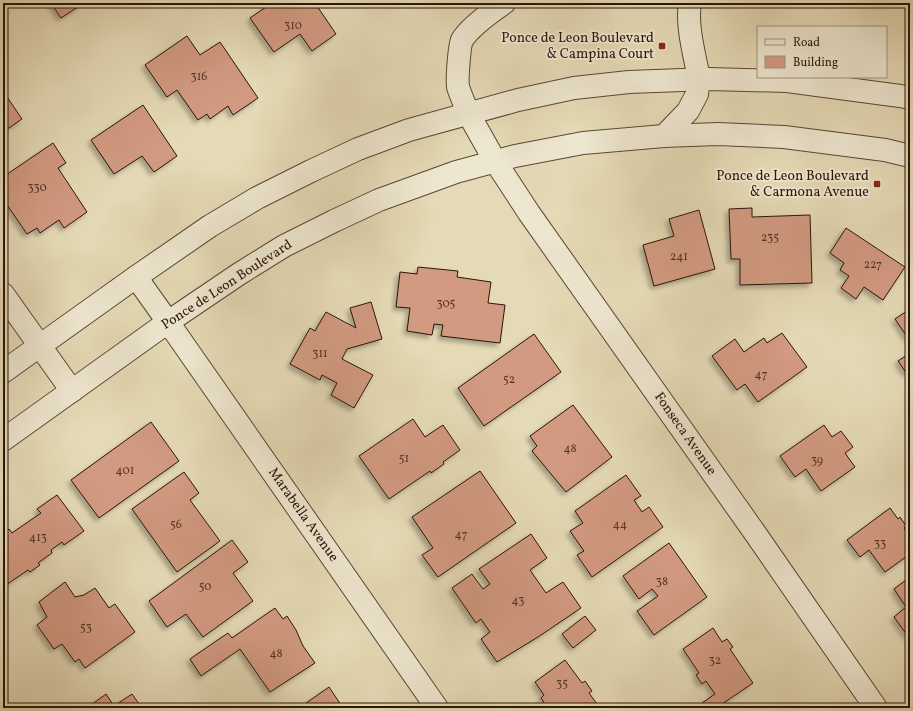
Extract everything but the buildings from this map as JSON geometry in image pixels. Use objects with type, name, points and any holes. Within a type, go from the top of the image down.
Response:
[{"type":"street","name":"Fonseca Avenue","points":[[504,3],[472,28],[462,41],[458,86],[468,113],[495,161],[525,208],[755,533],[876,708]]},
{"type":"street","points":[[664,136],[688,112],[697,94],[699,79],[690,33],[690,3]]},
{"type":"street","points":[[3,372],[210,226],[257,198],[297,178],[358,149],[409,130],[518,100],[574,88],[629,82],[699,79],[787,82],[910,98]]},
{"type":"street","name":"Ponce de Leon Boulevard","points":[[3,440],[168,322],[239,274],[284,246],[379,200],[456,172],[515,156],[583,143],[664,136],[718,134],[784,137],[885,150],[910,156]]},
{"type":"street","name":"Marabella Avenue","points":[[136,277],[438,708]]},
{"type":"street","points":[[3,294],[72,391]]},
{"type":"place","name":"Ponce de Leon Boulevard & Campina Court","points":[[662,46]]},
{"type":"place","name":"Ponce de Leon Boulevard & Carmona Avenue","points":[[877,184]]}]
